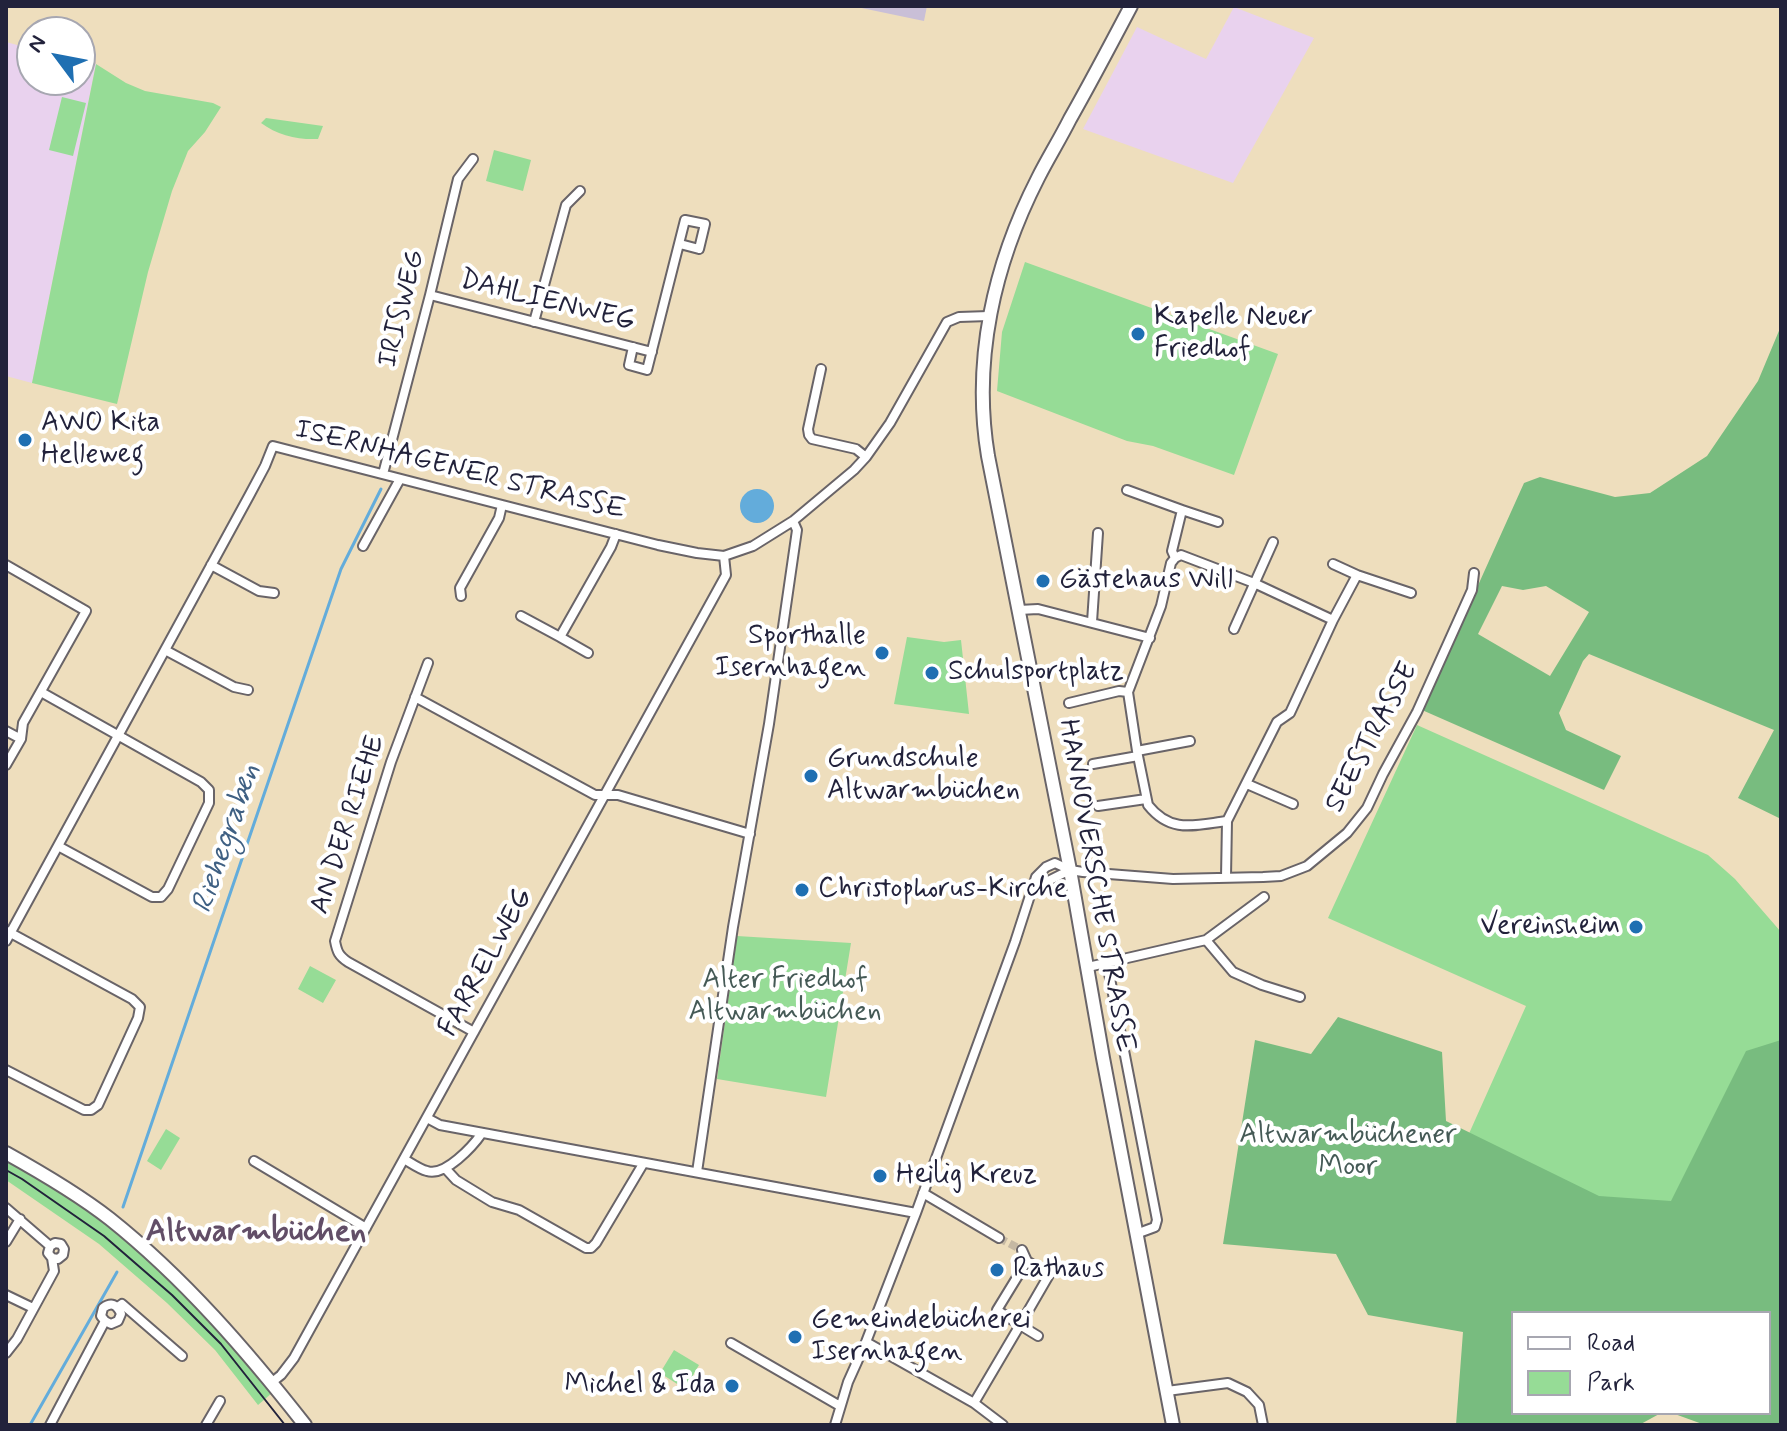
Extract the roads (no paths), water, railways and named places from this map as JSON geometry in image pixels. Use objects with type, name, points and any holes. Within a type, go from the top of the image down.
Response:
[{"type":"main road","name":"HANNOVERSCHE STRASSE","points":[[1131,6],[1031,192],[1007,248],[989,316],[983,371],[983,414],[986,443],[1070,870],[1173,1425]]},
{"type":"main road","points":[[6,1153],[70,1190],[110,1219],[187,1288],[305,1425]]},
{"type":"street","name":"IRISWEG","points":[[383,474],[458,179],[473,159]]},
{"type":"street","points":[[534,322],[566,205],[580,191]]},
{"type":"street","points":[[633,347],[629,365],[647,370],[680,244]]},
{"type":"street","name":"DAHLIENWEG","points":[[430,295],[652,352]]},
{"type":"street","name":"ISERNHAGENER STRASSE","points":[[7,935],[119,737],[273,446],[684,551],[724,556],[753,546],[793,521],[854,470],[890,423],[947,322],[959,317],[989,316]]},
{"type":"street","points":[[821,369],[809,435],[812,439],[856,449],[866,457]]},
{"type":"street","points":[[363,546],[400,479]]},
{"type":"street","points":[[1127,490],[1218,522]]},
{"type":"street","points":[[461,596],[460,588],[499,518],[502,505]]},
{"type":"street","points":[[1175,558],[1172,551],[1182,510]]},
{"type":"street","points":[[697,1172],[733,927],[769,724],[797,530],[793,521]]},
{"type":"street","points":[[1092,622],[1098,533]]},
{"type":"street","points":[[560,637],[616,534]]},
{"type":"street","points":[[1234,629],[1273,542]]},
{"type":"street","points":[[1227,821],[1179,826],[1171,824],[1153,812],[1146,799],[1128,692],[1161,606],[1171,563],[1181,555],[1254,583],[1333,620]]},
{"type":"street","name":"FARRELWEG","points":[[271,1383],[294,1358],[726,575],[724,556]]},
{"type":"street","points":[[1333,564],[1411,593]]},
{"type":"street","points":[[6,565],[86,611],[23,723],[21,739],[6,765]]},
{"type":"street","points":[[211,565],[259,591],[274,593]]},
{"type":"street","name":"SEESTRASSE","points":[[1070,870],[1173,879],[1281,876],[1307,866],[1347,833],[1367,808],[1417,712],[1472,590],[1474,573]]},
{"type":"street","points":[[1226,877],[1227,821],[1277,722],[1290,713],[1357,575]]},
{"type":"street","points":[[1019,610],[1038,609],[1150,638]]},
{"type":"street","points":[[521,616],[588,653]]},
{"type":"street","points":[[165,650],[234,687],[248,690]]},
{"type":"street","name":"AN DER RIEHE","points":[[428,663],[385,780],[335,941],[336,950],[348,962],[474,1032]]},
{"type":"street","points":[[1069,703],[1119,691],[1128,692]]},
{"type":"street","points":[[41,692],[201,782],[209,790],[209,803],[168,889],[161,897],[152,897],[58,846]]},
{"type":"street","points":[[415,697],[595,795],[618,795],[750,834]]},
{"type":"street","points":[[6,731],[21,739]]},
{"type":"street","points":[[1093,764],[1190,741]]},
{"type":"street","points":[[1247,784],[1293,804]]},
{"type":"street","points":[[1098,806],[1146,799]]},
{"type":"street","points":[[835,1425],[848,1382],[916,1213],[1034,885],[1070,870]]},
{"type":"street","points":[[1088,967],[1206,940],[1264,897]]},
{"type":"street","points":[[6,1070],[84,1110],[91,1110],[98,1105],[138,1018],[140,1007],[132,999],[7,935]]},
{"type":"street","points":[[1206,940],[1233,972],[1300,997]]},
{"type":"street","name":"HANNOVERSCHE STRASSE","points":[[1107,963],[1157,1220],[1155,1227],[1136,1234]]},
{"type":"street","points":[[427,1118],[440,1125],[916,1213]]},
{"type":"street","points":[[404,1159],[428,1172],[436,1172],[472,1148],[482,1133]]},
{"type":"street","points":[[254,1161],[366,1228]]},
{"type":"street","points":[[445,1168],[456,1180],[492,1202],[519,1210],[591,1248],[643,1164]]},
{"type":"street","points":[[923,1193],[999,1238]]},
{"type":"street","points":[[6,1208],[50,1246]]},
{"type":"street","points":[[6,1242],[20,1219]]},
{"type":"street","points":[[6,1352],[17,1339],[54,1271],[48,1253],[50,1246],[61,1244],[63,1255],[58,1259],[52,1258]]},
{"type":"street","points":[[974,1403],[1049,1275],[1027,1261],[1022,1250]]},
{"type":"street","points":[[1027,1261],[997,1310],[1038,1336]]},
{"type":"street","points":[[6,1295],[33,1308]]},
{"type":"street","points":[[50,1425],[105,1321],[111,1324],[118,1321],[121,1314],[118,1307],[122,1304],[182,1356]]},
{"type":"street","points":[[866,1342],[974,1403],[1003,1425]]},
{"type":"street","points":[[731,1343],[840,1406]]},
{"type":"street","points":[[1167,1391],[1228,1383],[1247,1392],[1259,1405],[1263,1425]]},
{"type":"street","points":[[206,1425],[220,1401]]},
{"type":"water","points":[[757,489],[769,494],[774,506],[769,518],[757,523],[745,518],[740,506],[745,494]]},
{"type":"waterway","name":"Riehegraben","points":[[123,1207],[341,569],[381,489]]},
{"type":"waterway","name":"Riehegraben","points":[[30,1425],[117,1272]]},
{"type":"tunnel","points":[[999,1238],[1022,1250]]},
{"type":"tram line","points":[[6,1170],[104,1236],[172,1295],[221,1344],[285,1425]]},
{"type":"place","name":"Kapelle Neuer Friedhof","points":[[1138,334]]},
{"type":"place","name":"AWO Kita Helleweg","points":[[25,440]]},
{"type":"place","name":"Gästehaus Will","points":[[1043,581]]},
{"type":"place","name":"Sporthalle Isernhagen","points":[[882,653]]},
{"type":"place","name":"Schulsportplatz","points":[[932,673]]},
{"type":"place","name":"Grundschule Altwarmbüchen","points":[[811,776]]},
{"type":"place","name":"Christophorus-Kirche","points":[[802,890]]},
{"type":"place","name":"Vereinsheim","points":[[1636,927]]},
{"type":"place","name":"Heilig Kreuz","points":[[880,1176]]},
{"type":"place","name":"Rathaus","points":[[997,1270]]},
{"type":"place","name":"Gemeindebücherei Isernhagen","points":[[795,1337]]},
{"type":"place","name":"Michel & Ida","points":[[732,1386]]},
{"type":"district","name":"Altwarmbüchen","points":[[256,1233]]},
{"type":"park label","name":"Alter Friedhof Altwarmbüchen","points":[[785,997]]},
{"type":"park label","name":"Altwarmbüchener Moor","points":[[1348,1152]]}]
